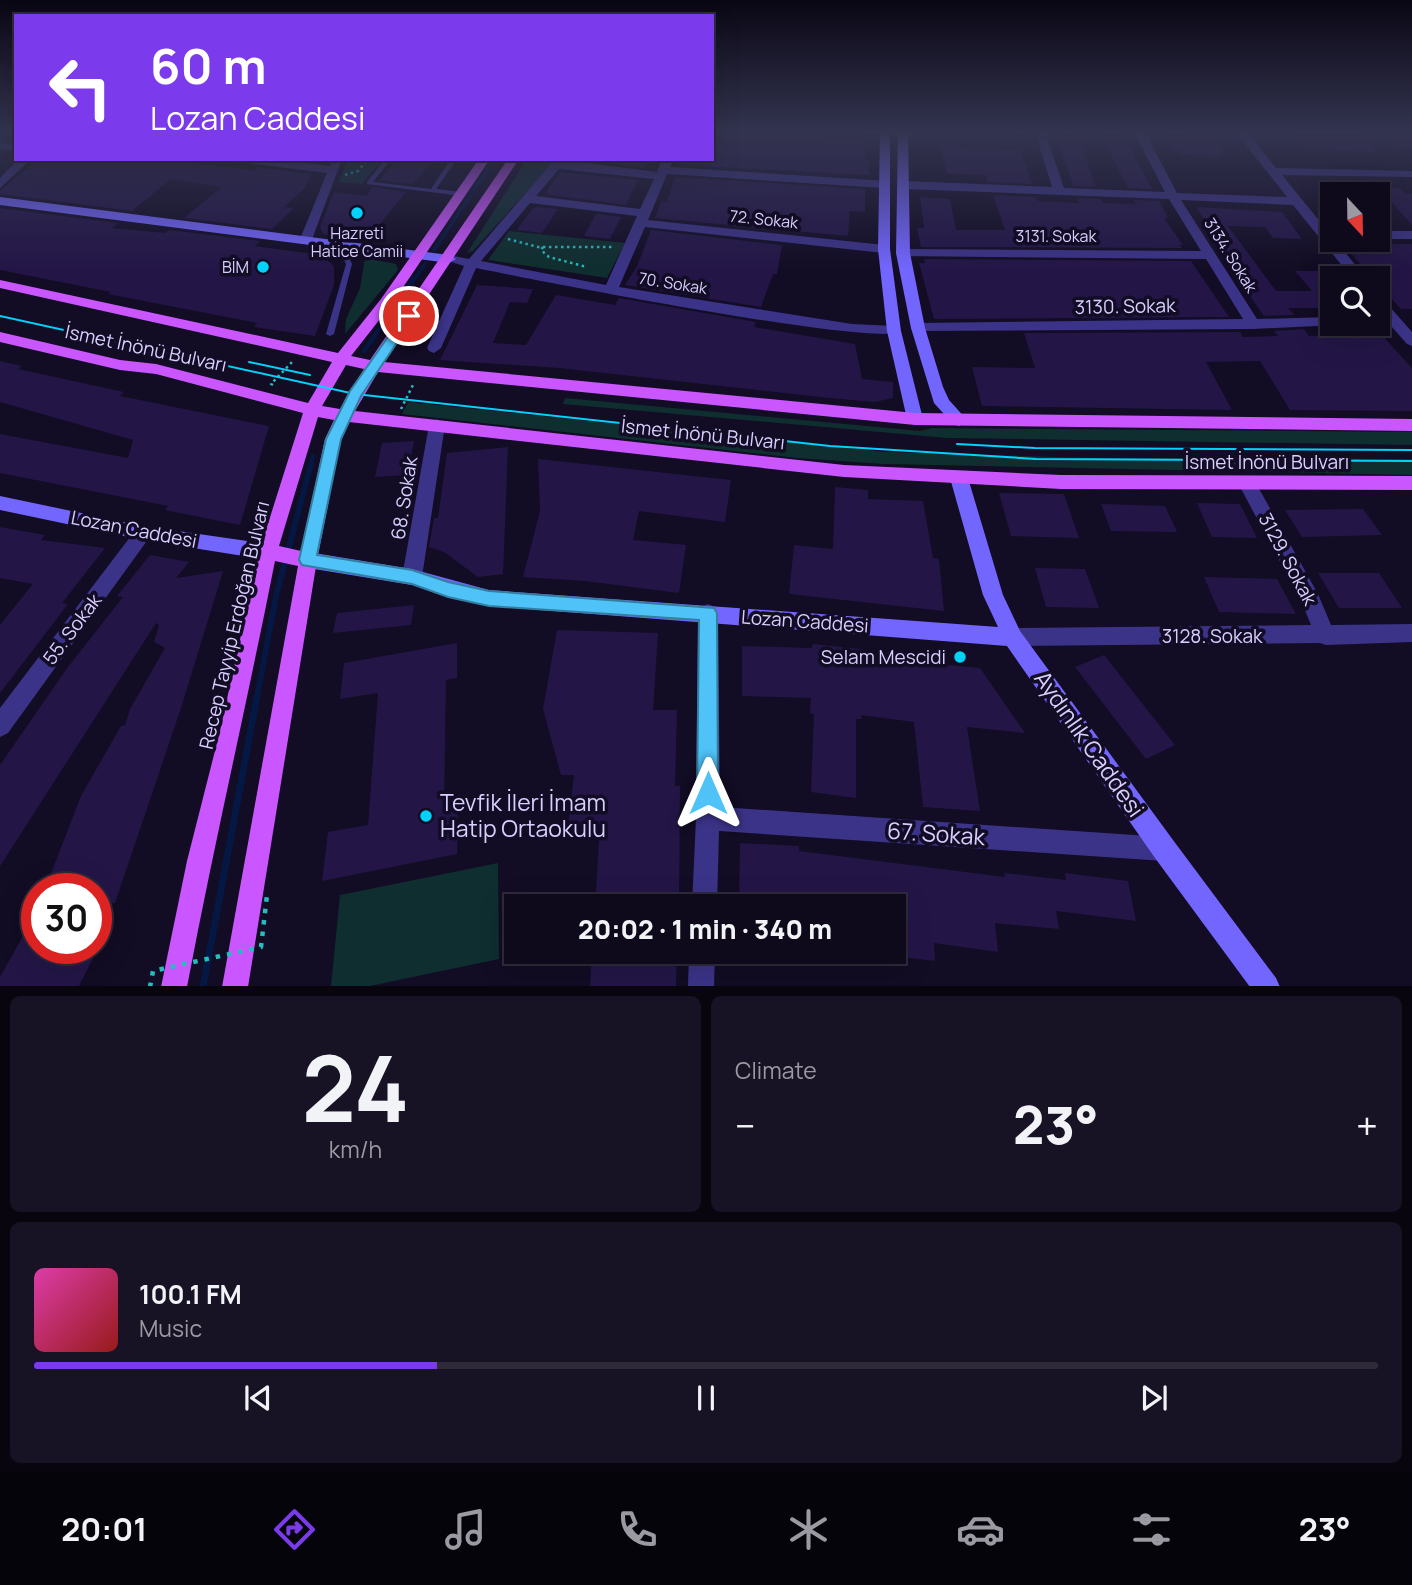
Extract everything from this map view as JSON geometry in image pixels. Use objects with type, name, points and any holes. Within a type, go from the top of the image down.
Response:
[{"type":"main road","name":"Recep Tayyip Erdoğan Bulvarı","points":[[174,986],[199,861],[272,553],[312,410],[342,359],[420,255],[472,178]]},
{"type":"main road","points":[[234,986],[303,560],[333,439],[355,394],[502,178]]},
{"type":"main road","points":[[884,178],[884,250],[894,331],[915,419]]},
{"type":"main road","points":[[904,178],[903,253],[918,328],[935,387],[943,403],[959,420]]},
{"type":"main road","points":[[0,201],[449,259]]},
{"type":"main road","name":"İsmet İnönü Bulvarı","points":[[0,284],[407,371],[915,419],[1412,425]]},
{"type":"main road","points":[[894,331],[918,328]]},
{"type":"main road","name":"İsmet İnönü Bulvarı","points":[[0,337],[120,365],[156,369],[312,410],[345,416],[844,471],[1061,482],[1412,483]]},
{"type":"main road","name":"Aydınlık Caddesi","points":[[958,478],[993,594],[1013,637],[1164,849],[1267,986]]},
{"type":"main road","name":"Lozan Caddesi","points":[[1,504],[143,533],[272,553]]},
{"type":"main road","points":[[272,553],[303,560]]},
{"type":"main road","name":"Lozan Caddesi","points":[[303,560],[412,577],[448,589],[489,598],[1013,637]]},
{"type":"street","points":[[313,240],[331,178]]},
{"type":"street","points":[[434,348],[471,265],[545,178]]},
{"type":"street","points":[[611,290],[660,178]]},
{"type":"street","points":[[802,178],[884,184]]},
{"type":"street","points":[[1055,178],[1059,191]]},
{"type":"street","name":"3134. Sokak","points":[[1163,178],[1253,324]]},
{"type":"street","points":[[1278,178],[1320,227]]},
{"type":"street","points":[[904,185],[1296,201]]},
{"type":"street","name":"72. Sokak","points":[[528,199],[642,218],[884,250]]},
{"type":"street","points":[[1390,235],[1412,235]]},
{"type":"street","name":"3131. Sokak","points":[[903,253],[1210,255]]},
{"type":"street","name":"70. Sokak","points":[[449,259],[611,290],[852,329],[894,331]]},
{"type":"street","points":[[1390,316],[1412,341]]},
{"type":"street","points":[[1390,322],[1412,321]]},
{"type":"street","name":"3130. Sokak","points":[[918,328],[1320,323]]},
{"type":"street","name":"68. Sokak","points":[[412,577],[437,425]]},
{"type":"street","name":"3129. Sokak","points":[[1247,483],[1311,600],[1326,636]]},
{"type":"street","name":"55. Sokak","points":[[0,726],[143,533]]},
{"type":"street","points":[[705,894],[708,818],[708,613]]},
{"type":"street","name":"3128. Sokak","points":[[1013,637],[1326,636],[1412,633]]},
{"type":"street","name":"67. Sokak","points":[[708,818],[1164,849]]},
{"type":"street","points":[[701,986],[702,964]]},
{"type":"lane","points":[[373,178],[369,183],[461,194]]},
{"type":"lane","points":[[432,191],[441,178]]},
{"type":"lane","points":[[313,240],[345,255],[349,264],[330,334]]},
{"type":"path","points":[[496,235],[543,247],[629,246]]},
{"type":"path","points":[[543,247],[542,253],[549,257],[587,267]]},
{"type":"path","points":[[281,387],[271,384],[304,350]]},
{"type":"path","points":[[396,420],[415,383],[399,381],[407,371]]},
{"type":"path","points":[[150,986],[153,971],[261,947],[267,895]]},
{"type":"green space","points":[[341,178],[367,178],[362,184],[339,182]]},
{"type":"green space","points":[[515,178],[539,178],[473,251],[467,253]]},
{"type":"green space","points":[[509,231],[625,243],[607,278],[488,260]]},
{"type":"green space","points":[[365,258],[396,264],[398,270],[345,334],[346,319],[360,288]]},
{"type":"green space","points":[[565,398],[920,431],[932,428],[1412,432],[1412,445],[947,438],[563,404]]},
{"type":"green space","points":[[408,402],[885,452],[1094,458],[1412,459],[1412,475],[884,464],[797,458],[402,414]]},
{"type":"green space","points":[[498,863],[499,959],[370,986],[331,986],[340,895]]},
{"type":"building","points":[[15,178],[309,178],[305,188],[284,207],[294,208],[272,229],[184,218],[222,187],[171,179],[132,211],[0,194]]},
{"type":"building","points":[[382,178],[418,178],[412,184],[380,180]]},
{"type":"building","points":[[556,178],[638,180],[626,205],[545,194]]},
{"type":"building","points":[[675,178],[865,189],[865,212],[850,211],[848,236],[655,218],[661,201],[667,202]]},
{"type":"building","points":[[987,178],[1030,178],[1032,184],[988,182]]},
{"type":"building","points":[[1070,178],[1093,178],[1096,187],[1073,186]]},
{"type":"building","points":[[1123,178],[1146,178],[1152,189],[1128,188]]},
{"type":"building","name":"Hazreti Hatice Camii","points":[[373,187],[406,192],[368,239],[323,234],[320,227],[334,192],[366,196]]},
{"type":"building","points":[[1390,188],[1399,188],[1404,193],[1412,194],[1412,225],[1390,200]]},
{"type":"building","points":[[993,195],[1079,203],[1077,198],[1101,199],[1103,203],[1136,204],[1134,200],[1159,201],[1168,218],[1164,218],[1183,245],[1180,245],[1182,248],[921,247],[917,228],[924,228],[920,197],[950,199],[956,230],[1005,230]]},
{"type":"building","points":[[1196,207],[1282,212],[1302,239],[1273,238],[1265,227],[1228,226],[1276,291],[1312,291],[1295,271],[1320,271],[1320,308],[1288,308],[1294,315],[1264,316],[1241,284],[1246,284]]},
{"type":"building","points":[[0,208],[118,223],[112,228],[165,233],[169,230],[260,241],[255,246],[321,255],[334,266],[334,285],[315,336],[254,327],[257,323],[0,270]]},
{"type":"building","points":[[532,209],[558,209],[542,233],[517,230]]},
{"type":"building","points":[[596,214],[621,217],[610,239],[584,236]]},
{"type":"building","points":[[651,230],[782,245],[777,274],[773,274],[761,307],[625,285],[637,266]]},
{"type":"building","points":[[1390,244],[1412,244],[1412,309],[1401,309],[1390,297],[1390,266],[1362,266],[1350,252],[1390,252]]},
{"type":"building","points":[[924,259],[1191,261],[1229,317],[934,319],[919,263],[925,263]]},
{"type":"building","points":[[477,285],[533,289],[527,303],[510,302],[493,343],[526,345],[556,295],[615,305],[619,298],[756,322],[754,327],[855,344],[862,379],[893,382],[893,398],[875,402],[559,368],[440,360]]},
{"type":"building","points":[[1304,329],[1309,336],[1383,336],[1412,368],[1412,411],[1290,410],[1260,361],[1206,362],[1232,410],[982,406],[972,367],[1035,368],[1024,333],[1240,332],[1243,337],[1278,336],[1274,331]]},
{"type":"building","points":[[0,361],[22,366],[18,369],[124,392],[120,396],[269,426],[240,525],[165,510],[168,506],[0,473],[0,434],[128,458],[133,440],[0,402]]},
{"type":"building","points":[[414,441],[408,475],[375,477],[382,443]]},
{"type":"building","points":[[508,447],[503,574],[478,577],[444,552],[429,547],[434,518],[438,518],[447,453]]},
{"type":"building","points":[[538,459],[731,480],[725,522],[639,511],[633,540],[686,545],[679,593],[585,581],[523,577],[540,511]]},
{"type":"building","points":[[835,487],[868,490],[868,499],[923,501],[933,558],[939,559],[944,611],[789,594],[794,545],[833,549]]},
{"type":"building","points":[[999,493],[1064,494],[1079,538],[1011,536]]},
{"type":"building","points":[[1197,503],[1240,504],[1257,538],[1212,537]]},
{"type":"building","points":[[1101,504],[1165,506],[1177,532],[1111,531]]},
{"type":"building","points":[[1363,509],[1382,535],[1302,537],[1285,510]]},
{"type":"building","points":[[0,527],[45,535],[41,540],[105,548],[62,603],[68,604],[0,693],[0,625],[33,584],[0,578]]},
{"type":"building","points":[[150,555],[189,562],[176,578],[223,571],[181,708],[115,903],[112,903],[112,873],[51,873],[81,796],[121,726],[125,725],[130,709],[165,648],[154,642],[159,625],[156,623],[0,866],[0,765],[68,667],[123,597],[117,596]]},
{"type":"building","points":[[1035,568],[1085,569],[1099,608],[1046,607]]},
{"type":"building","points":[[1318,573],[1379,573],[1402,608],[1339,608]]},
{"type":"building","points":[[1204,577],[1277,579],[1296,614],[1219,612]]},
{"type":"building","points":[[414,605],[411,625],[333,633],[337,613]]},
{"type":"building","points":[[557,630],[658,633],[653,710],[677,710],[675,786],[680,786],[679,894],[596,894],[600,826],[568,825],[574,775],[561,775],[543,709]]},
{"type":"building","points":[[457,643],[457,678],[446,680],[444,810],[458,808],[457,854],[322,881],[328,832],[368,825],[378,693],[340,699],[344,663]]},
{"type":"building","points":[[813,644],[861,649],[861,653],[917,662],[980,668],[1025,733],[967,727],[980,811],[923,807],[914,722],[861,715],[862,719],[856,719],[856,798],[811,792],[814,714],[810,713],[811,698],[742,696],[742,646],[812,648]]},
{"type":"building","points":[[1104,655],[1175,745],[1146,759],[1075,667]]},
{"type":"building","points":[[740,843],[799,846],[799,851],[1005,877],[1004,873],[1066,880],[1065,873],[1128,881],[1136,921],[1056,911],[1059,929],[995,923],[998,952],[934,943],[935,961],[906,957],[906,894],[739,894]]},
{"type":"building","points":[[21,940],[21,964],[90,964],[79,986],[0,986],[0,977]]},
{"type":"building","points":[[591,964],[677,964],[676,986],[590,986]]},
{"type":"waterway","points":[[434,250],[482,178]]},
{"type":"waterway","points":[[413,281],[425,264]]},
{"type":"waterway","points":[[364,351],[414,279]]},
{"type":"waterway","points":[[310,466],[313,456]]},
{"type":"waterway","points":[[257,697],[276,596],[311,464]]},
{"type":"waterway","points":[[203,986],[257,696]]},
{"type":"tram line","points":[[0,316],[355,394],[830,446],[1036,459],[1412,461]]},
{"type":"tram line","points":[[249,362],[310,375]]},
{"type":"tram line","points":[[957,444],[1035,448],[1412,450]]},
{"type":"place","name":"Hazreti Hatice Camii","points":[[357,213]]},
{"type":"place","name":"BİM","points":[[263,267]]},
{"type":"place","name":"Selam Mescidi","points":[[960,657]]},
{"type":"place","name":"Tevfik İleri İmam Hatip Ortaokulu","points":[[426,816]]},
{"type":"route","points":[[409,316],[355,394],[333,439],[308,560],[412,577],[448,589],[489,598],[708,613],[708,793]]}]
